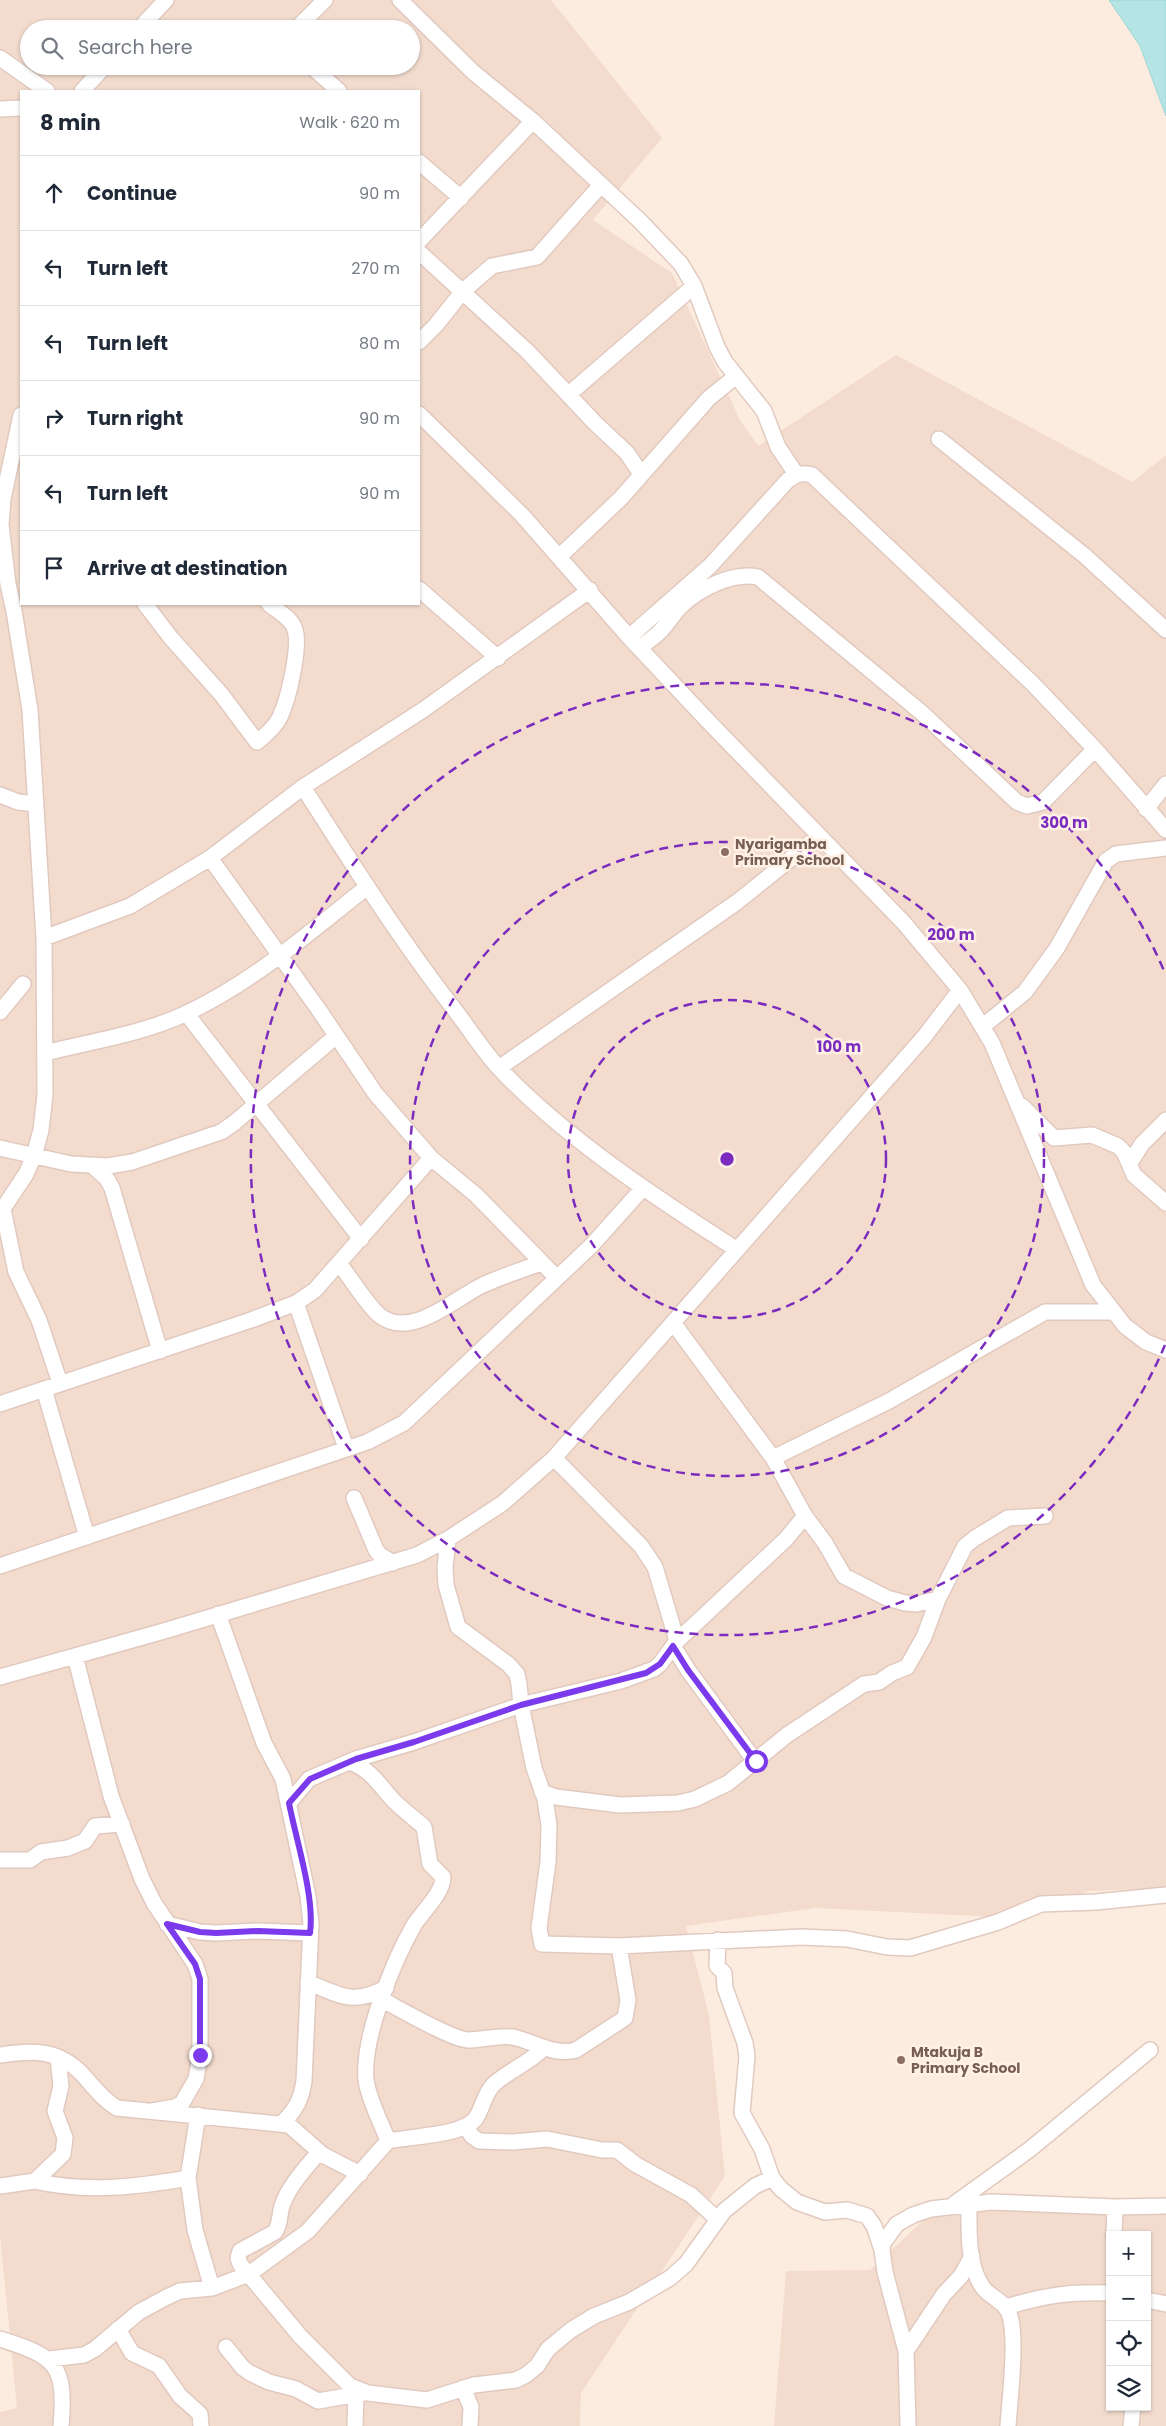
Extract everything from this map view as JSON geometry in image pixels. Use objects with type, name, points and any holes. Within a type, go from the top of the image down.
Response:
[{"type":"street","points":[[147,20],[166,0]]},
{"type":"street","points":[[305,20],[325,0]]},
{"type":"street","points":[[400,0],[473,72],[533,121],[665,246],[681,264],[694,286],[717,347],[735,376],[764,411],[778,447],[796,474]]},
{"type":"street","points":[[0,58],[20,72]]},
{"type":"street","points":[[24,75],[46,90]]},
{"type":"street","points":[[83,90],[97,75]]},
{"type":"street","points":[[320,75],[338,90]]},
{"type":"street","points":[[0,109],[20,108]]},
{"type":"street","points":[[420,239],[533,121]]},
{"type":"street","points":[[420,163],[461,198]]},
{"type":"street","points":[[420,341],[436,325],[463,291],[492,266],[537,258],[600,186]]},
{"type":"street","points":[[420,253],[463,291],[569,394],[596,424],[627,453],[642,474]]},
{"type":"street","points":[[569,394],[694,286]]},
{"type":"street","points":[[560,556],[621,498],[709,398],[735,376]]},
{"type":"street","points":[[420,415],[469,461],[560,556],[629,637],[904,923],[960,990],[992,1043],[1093,1285],[1125,1326],[1146,1342],[1166,1350]]},
{"type":"street","points":[[20,419],[1,498],[1,524],[4,553],[30,710],[44,938],[45,1053],[43,1113],[34,1156],[2,1211],[16,1272],[39,1320],[60,1383]]},
{"type":"street","points":[[939,439],[1085,556],[1166,630]]},
{"type":"street","points":[[629,637],[710,566],[796,474],[812,475],[1033,684],[1095,749],[1166,830]]},
{"type":"street","points":[[641,648],[663,628],[681,606],[695,596],[735,576],[747,575],[758,577],[922,712],[1017,802],[1027,806],[1043,802],[1095,749]]},
{"type":"street","points":[[44,938],[130,906],[210,858],[303,787],[423,710],[498,658],[590,590]]},
{"type":"street","points":[[420,591],[498,658]]},
{"type":"street","points":[[150,606],[257,742],[270,731],[280,717],[288,692],[296,648],[294,625],[270,605]]},
{"type":"street","points":[[1146,809],[1166,784]]},
{"type":"street","points":[[303,787],[367,887],[435,985],[499,1068],[541,1109],[643,1188],[736,1249]]},
{"type":"street","points":[[0,795],[18,802],[36,804]]},
{"type":"street","points":[[499,1068],[737,902],[819,836]]},
{"type":"street","points":[[982,1027],[1025,992],[1057,948],[1106,861],[1116,854],[1166,848]]},
{"type":"street","points":[[210,858],[280,955],[375,1093],[431,1158],[476,1195],[556,1277]]},
{"type":"street","points":[[45,1053],[150,1027],[186,1013],[212,1000],[280,955],[367,887]]},
{"type":"street","points":[[0,1012],[22,984]]},
{"type":"street","points":[[0,1677],[417,1555],[448,1539],[503,1504],[554,1458],[674,1324],[736,1249],[924,1037],[960,990]]},
{"type":"street","points":[[186,1013],[311,1177],[361,1239]]},
{"type":"street","points":[[0,1148],[71,1164],[94,1167],[122,1164],[221,1132],[335,1037]]},
{"type":"street","points":[[1017,1100],[1054,1138],[1092,1135],[1118,1146],[1130,1163],[1134,1175],[1166,1204]]},
{"type":"street","points":[[1130,1163],[1142,1144],[1166,1120]]},
{"type":"street","points":[[0,1404],[160,1351],[296,1303],[315,1290],[431,1158]]},
{"type":"street","points":[[110,1184],[114,1172],[122,1164]]},
{"type":"street","points":[[94,1167],[110,1184],[160,1351]]},
{"type":"street","points":[[0,1566],[367,1442],[404,1423],[556,1277],[592,1245],[643,1188]]},
{"type":"street","points":[[339,1263],[379,1315],[398,1322],[422,1319],[435,1315],[483,1285],[541,1263]]},
{"type":"street","points":[[296,1303],[346,1448]]},
{"type":"street","points":[[773,1458],[889,1401],[1045,1312],[1114,1312]]},
{"type":"street","points":[[674,1324],[773,1458],[805,1516],[825,1543],[844,1576],[888,1598],[905,1603],[916,1604],[938,1599]]},
{"type":"street","points":[[44,1389],[87,1538]]},
{"type":"street","points":[[554,1458],[641,1546],[655,1567],[675,1643],[688,1670],[756,1761]]},
{"type":"street","points":[[354,1498],[376,1550],[380,1555],[393,1563]]},
{"type":"street","points":[[289,1803],[310,1779],[349,1762],[521,1705],[646,1673],[660,1664],[675,1643],[786,1539],[805,1516]]},
{"type":"street","points":[[542,1792],[556,1797],[620,1805],[678,1803],[695,1799],[728,1783],[786,1735],[864,1684],[879,1682],[907,1666],[924,1637],[938,1599],[965,1546],[1008,1518],[1045,1516]]},
{"type":"street","points":[[448,1539],[445,1567],[446,1585],[458,1627],[508,1664],[517,1674],[521,1705],[542,1792],[546,1799],[549,1825],[548,1862],[539,1928],[540,1942],[546,1946],[618,1946],[801,1937],[847,1939],[887,1948],[910,1948],[998,1922],[1041,1904],[1096,1902],[1166,1894]]},
{"type":"street","points":[[218,1614],[264,1743],[283,1779],[308,1896],[311,1924],[305,2071],[301,2098],[295,2111],[281,2124]]},
{"type":"street","points":[[75,1656],[112,1796],[142,1879],[167,1924],[195,1964],[200,1979],[199,2066],[192,2089],[182,2102],[175,2107],[152,2111]]},
{"type":"street","points":[[349,1762],[364,1767],[370,1772],[394,1801],[424,1827],[430,1864],[443,1877],[440,1888],[414,1926],[383,1994],[368,2051],[366,2075],[370,2095],[388,2141]]},
{"type":"street","points":[[0,1860],[30,1860],[41,1852],[68,1848],[80,1844],[85,1841],[95,1826],[122,1824]]},
{"type":"street","points":[[167,1924],[200,1932],[258,1931],[310,1933]]},
{"type":"street","points":[[718,1940],[717,1968],[724,1972],[725,1988],[744,2037],[747,2056],[742,2113],[762,2149],[772,2178],[781,2189],[798,2202],[825,2212],[847,2210],[867,2216],[874,2226],[882,2250],[885,2272],[906,2351],[908,2426]]},
{"type":"street","points":[[308,1982],[344,1996],[359,1998],[383,1994],[464,2039],[513,2037],[544,2048],[568,2052],[576,2050],[625,2018],[628,2000],[618,1946]]},
{"type":"street","points":[[49,2359],[84,2355],[107,2340],[144,2308],[180,2291],[212,2288],[249,2274],[308,2231],[388,2141],[419,2135],[442,2134],[466,2126],[476,2117],[486,2094],[492,2086],[530,2061],[544,2048]]},
{"type":"street","points":[[948,2207],[1029,2150],[1150,2050]]},
{"type":"street","points":[[0,2055],[34,2051],[58,2058],[78,2071],[111,2105],[128,2110],[281,2124],[296,2130],[319,2152],[360,2174]]},
{"type":"street","points":[[35,2181],[59,2158],[66,2144],[55,2111],[61,2086],[58,2058]]},
{"type":"street","points":[[198,2115],[188,2178],[195,2230],[212,2288]]},
{"type":"street","points":[[466,2126],[472,2136],[480,2141],[505,2142],[546,2139],[602,2150],[617,2150],[635,2164],[691,2195],[717,2219]]},
{"type":"street","points":[[319,2152],[303,2170],[282,2205],[279,2227],[275,2232],[240,2251],[238,2258],[240,2264],[327,2365],[350,2386],[362,2393]]},
{"type":"street","points":[[0,2186],[35,2181],[72,2188],[122,2187],[188,2178]]},
{"type":"street","points":[[226,2347],[243,2368],[250,2373],[269,2382],[296,2389],[318,2401],[362,2393],[427,2400],[463,2388],[516,2380],[537,2366],[548,2350],[570,2330],[594,2316],[630,2302],[670,2278],[686,2264],[717,2219],[744,2194],[772,2178]]},
{"type":"street","points":[[882,2250],[883,2243],[897,2224],[913,2215],[948,2207],[969,2204],[1024,2202],[1115,2207],[1166,2206]]},
{"type":"street","points":[[969,2204],[972,2256],[982,2286],[990,2296],[1006,2307],[1010,2316],[1012,2334],[1008,2426]]},
{"type":"street","points":[[1114,2231],[1115,2207]]},
{"type":"street","points":[[906,2351],[944,2294],[961,2276],[972,2256]]},
{"type":"street","points":[[1006,2307],[1047,2295],[1083,2292],[1106,2293]]},
{"type":"street","points":[[1151,2301],[1166,2304]]},
{"type":"street","points":[[118,2330],[132,2353],[159,2366],[180,2396],[200,2414],[201,2426]]},
{"type":"street","points":[[0,2340],[34,2351],[49,2359],[59,2374],[62,2387],[61,2426]]},
{"type":"street","points":[[463,2388],[471,2407],[470,2426]]},
{"type":"street","points":[[355,2426],[362,2393]]},
{"type":"street","points":[[1131,2426],[1133,2411]]},
{"type":"shaded area","points":[[0,0],[551,0],[662,138],[593,220],[672,273],[740,420],[758,446],[896,355],[1132,482],[1166,455],[1166,1888],[1088,1891],[1015,1918],[815,1908],[686,1926],[709,2015],[725,2176],[581,2393],[580,2426],[0,2426],[0,2412],[17,2408],[0,2236]]},
{"type":"shaded area","points":[[1061,2207],[1166,2212],[1166,2426],[774,2426],[786,2271],[870,2270],[929,2215]]},
{"type":"water","points":[[1109,0],[1166,0],[1166,116],[1140,46]]},
{"type":"place","name":"Nyarigamba Primary School","points":[[725,852]]},
{"type":"place","name":"Mtakuja B Primary School","points":[[901,2060]]},
{"type":"route","points":[[200,2055],[200,1979],[195,1964],[167,1924],[200,1932],[258,1931],[310,1933],[308,1896],[289,1803],[307,1780],[312,1777],[356,1759],[414,1742],[521,1705],[621,1681],[646,1673],[660,1664],[673,1646],[688,1670],[756,1761]]}]
